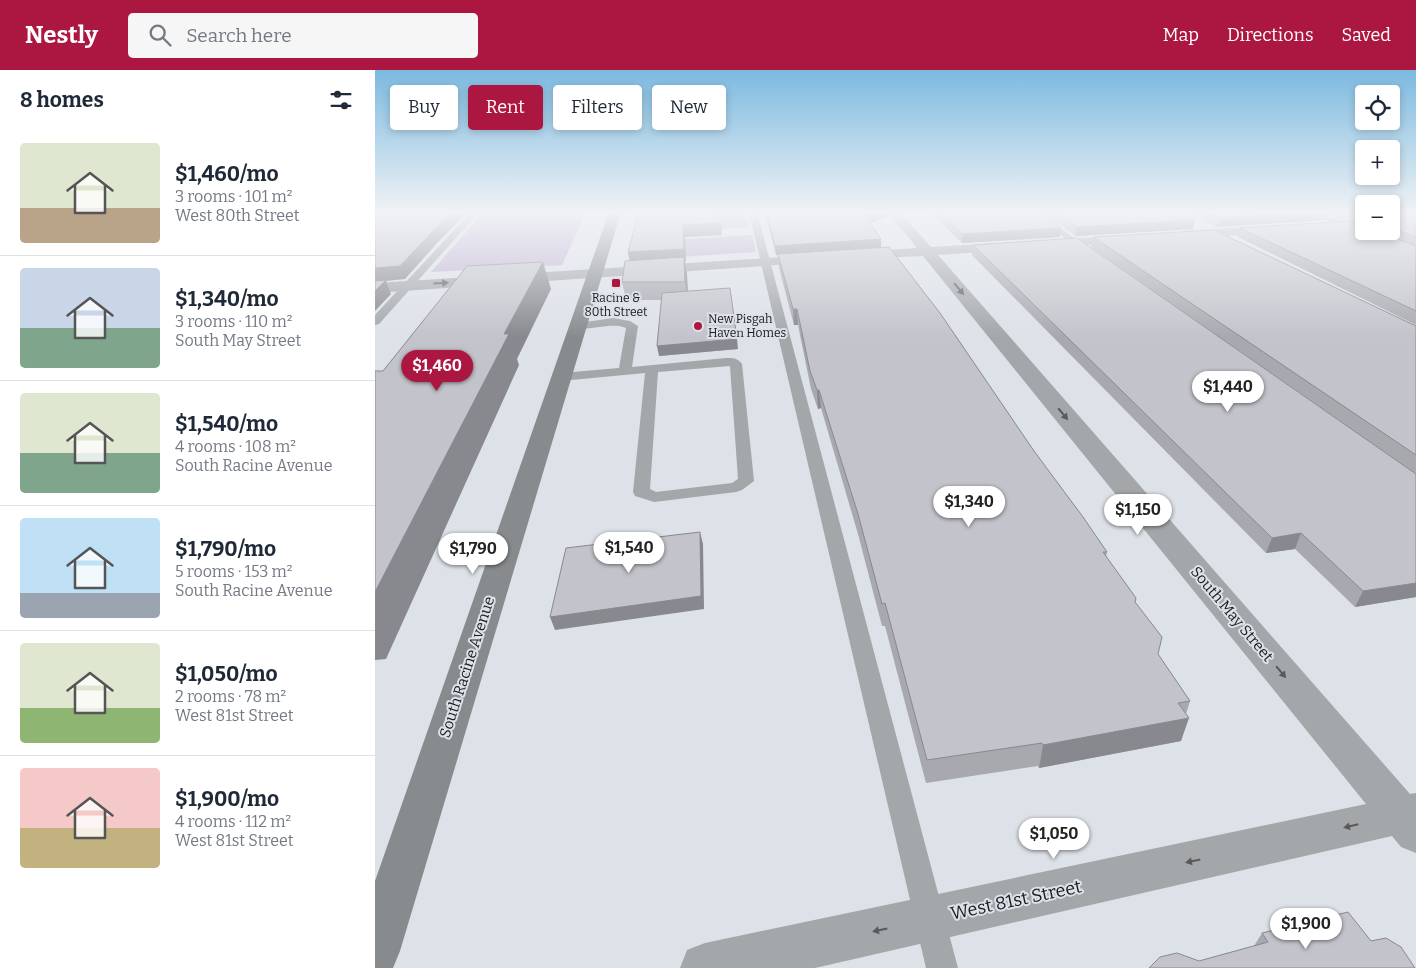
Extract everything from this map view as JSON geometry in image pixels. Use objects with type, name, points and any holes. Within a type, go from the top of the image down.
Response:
[{"type":"street","name":"South Racine Avenue","points":[[375,951],[601,254]]},
{"type":"street","points":[[375,288],[893,254]]},
{"type":"street","name":"South May Street","points":[[929,254],[1411,820]]},
{"type":"street","name":"West 81st Street","points":[[705,968],[930,919],[1411,820]]},
{"type":"lane","points":[[375,322],[437,254]]},
{"type":"lane","points":[[764,254],[942,968]]},
{"type":"lane","points":[[1093,254],[1103,261]]},
{"type":"lane","points":[[578,326],[616,322],[627,323],[631,326],[631,346],[625,371]]},
{"type":"lane","points":[[561,377],[731,362],[736,364],[746,481],[743,484],[736,487],[654,497],[641,492],[653,369]]},
{"type":"shaded area","points":[[447,254],[567,254],[562,265],[431,272]]},
{"type":"shaded area","points":[[633,254],[726,254],[632,260]]},
{"type":"building","points":[[375,254],[411,254],[400,266],[375,268]]},
{"type":"building","points":[[778,254],[894,254],[940,313],[1034,451],[1083,517],[1107,552],[1103,552],[1136,598],[1135,602],[1162,637],[1158,654],[1190,701],[1178,703],[1189,718],[1043,745],[1042,743],[927,760],[885,603],[882,604],[858,514],[819,390],[817,390],[810,371],[797,309],[793,309]]},
{"type":"building","points":[[982,254],[1100,254],[1416,474],[1416,583],[1363,591],[1301,533],[1272,538]]},
{"type":"building","points":[[1118,254],[1264,254],[1416,326],[1416,455]]},
{"type":"building","points":[[1295,254],[1416,254],[1416,311]]},
{"type":"building","points":[[684,257],[685,282],[622,282],[625,261]]},
{"type":"building","points":[[543,262],[504,334],[509,334],[375,592],[375,371],[383,371],[467,266]]},
{"type":"building","points":[[386,280],[375,291],[375,281]]},
{"type":"building","name":"New Pisgah Haven Homes","points":[[730,288],[737,339],[657,346],[662,293]]},
{"type":"building","points":[[700,532],[701,596],[550,617],[566,548]]},
{"type":"building","points":[[1348,912],[1371,941],[1386,938],[1401,947],[1415,968],[1149,968],[1160,957],[1177,953],[1199,961],[1268,942],[1262,933]]},
{"type":"place","name":"Racine & 80th Street","points":[[616,283]]},
{"type":"place","name":"New Pisgah Haven Homes","points":[[698,326]]}]
